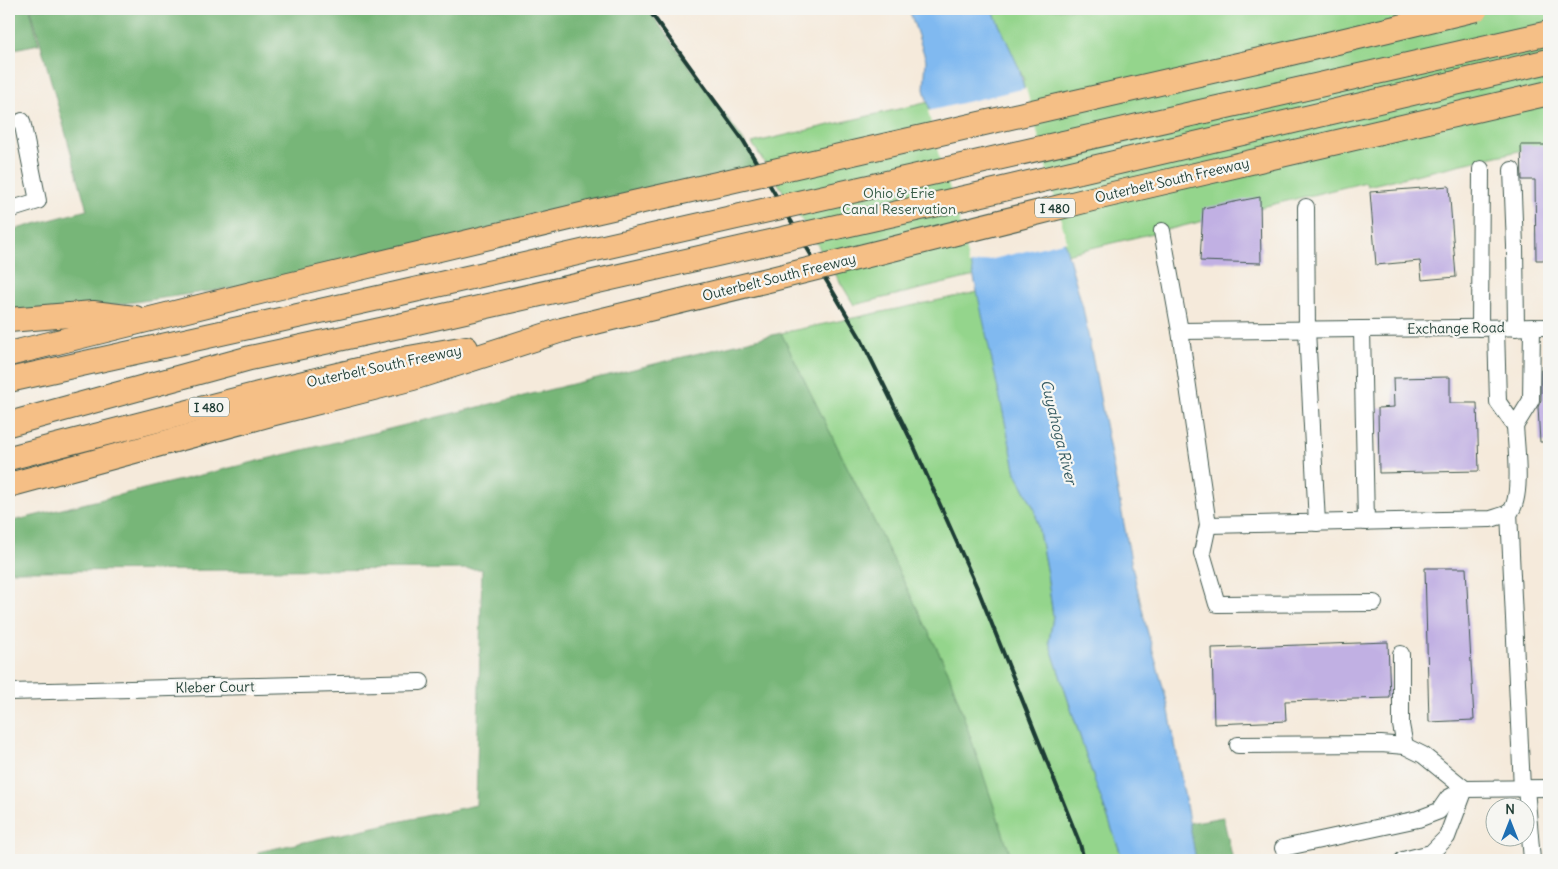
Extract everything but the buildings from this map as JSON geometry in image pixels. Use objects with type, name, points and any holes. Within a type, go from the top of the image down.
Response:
[{"type":"highway","points":[[9,354],[584,215],[1476,9]]},
{"type":"highway","points":[[9,380],[1549,33]]},
{"type":"highway","points":[[9,424],[250,358],[962,198],[1549,61]]},
{"type":"highway","name":"Outerbelt South Freeway","points":[[9,458],[236,400],[411,368],[1069,204],[1549,93]]},
{"type":"highway","points":[[9,320],[93,313],[149,320]]},
{"type":"highway","points":[[9,484],[271,414],[411,368]]},
{"type":"street","points":[[9,210],[38,200],[22,121]]},
{"type":"street","points":[[1480,328],[1481,169]]},
{"type":"street","points":[[1512,170],[1516,328]]},
{"type":"street","points":[[1306,207],[1308,330],[1317,523]]},
{"type":"street","points":[[1162,231],[1180,331],[1208,525],[1202,553],[1217,604],[1374,603]]},
{"type":"street","points":[[1515,426],[1531,400],[1532,327]]},
{"type":"street","name":"Exchange Road","points":[[1180,331],[1549,327]]},
{"type":"street","points":[[1496,328],[1498,402],[1515,426],[1518,491],[1509,512],[1524,788],[1532,860]]},
{"type":"street","points":[[1362,330],[1366,522]]},
{"type":"street","points":[[1208,525],[1492,519],[1509,512]]},
{"type":"street","points":[[1401,654],[1401,725],[1405,746]]},
{"type":"street","name":"Kleber Court","points":[[9,692],[421,682]]},
{"type":"street","points":[[1238,746],[1381,744],[1405,746],[1423,755],[1465,789]]},
{"type":"street","points":[[1283,848],[1418,819],[1439,810],[1448,798],[1465,789],[1549,788]]},
{"type":"street","points":[[1403,860],[1432,857],[1447,837],[1465,789]]},
{"type":"green space","points":[[9,9],[30,9],[39,44],[9,50]]},
{"type":"green space","points":[[31,9],[648,9],[743,140],[765,177],[274,282],[9,320],[9,231],[87,210]]},
{"type":"green space","name":"Ohio & Erie Canal Reservation","points":[[992,9],[1549,9],[1549,144],[1367,186],[1366,182],[854,305],[752,143],[1024,80]]},
{"type":"green space","points":[[978,292],[1016,473],[1035,510],[1053,617],[1049,642],[1123,860],[1012,860],[948,671],[781,333]]},
{"type":"green space","points":[[781,333],[948,671],[1012,860],[258,860],[258,852],[476,805],[482,569],[9,571],[9,522]]},
{"type":"green space","points":[[1223,817],[1233,860],[1196,860],[1189,823]]},
{"type":"water","name":"Cuyahoga River","points":[[909,9],[992,9],[1019,68],[1048,183],[1083,308],[1132,566],[1168,705],[1196,860],[1123,860],[1095,782],[1049,642],[1053,616],[1035,510],[1016,473],[958,203],[944,163],[924,89],[926,60]]},
{"type":"pier","points":[[1026,88],[1067,241],[969,265],[955,203],[941,164],[928,111]]},
{"type":"railway","points":[[648,9],[743,140],[861,339],[912,442],[979,592],[1080,844],[1084,860]]}]
